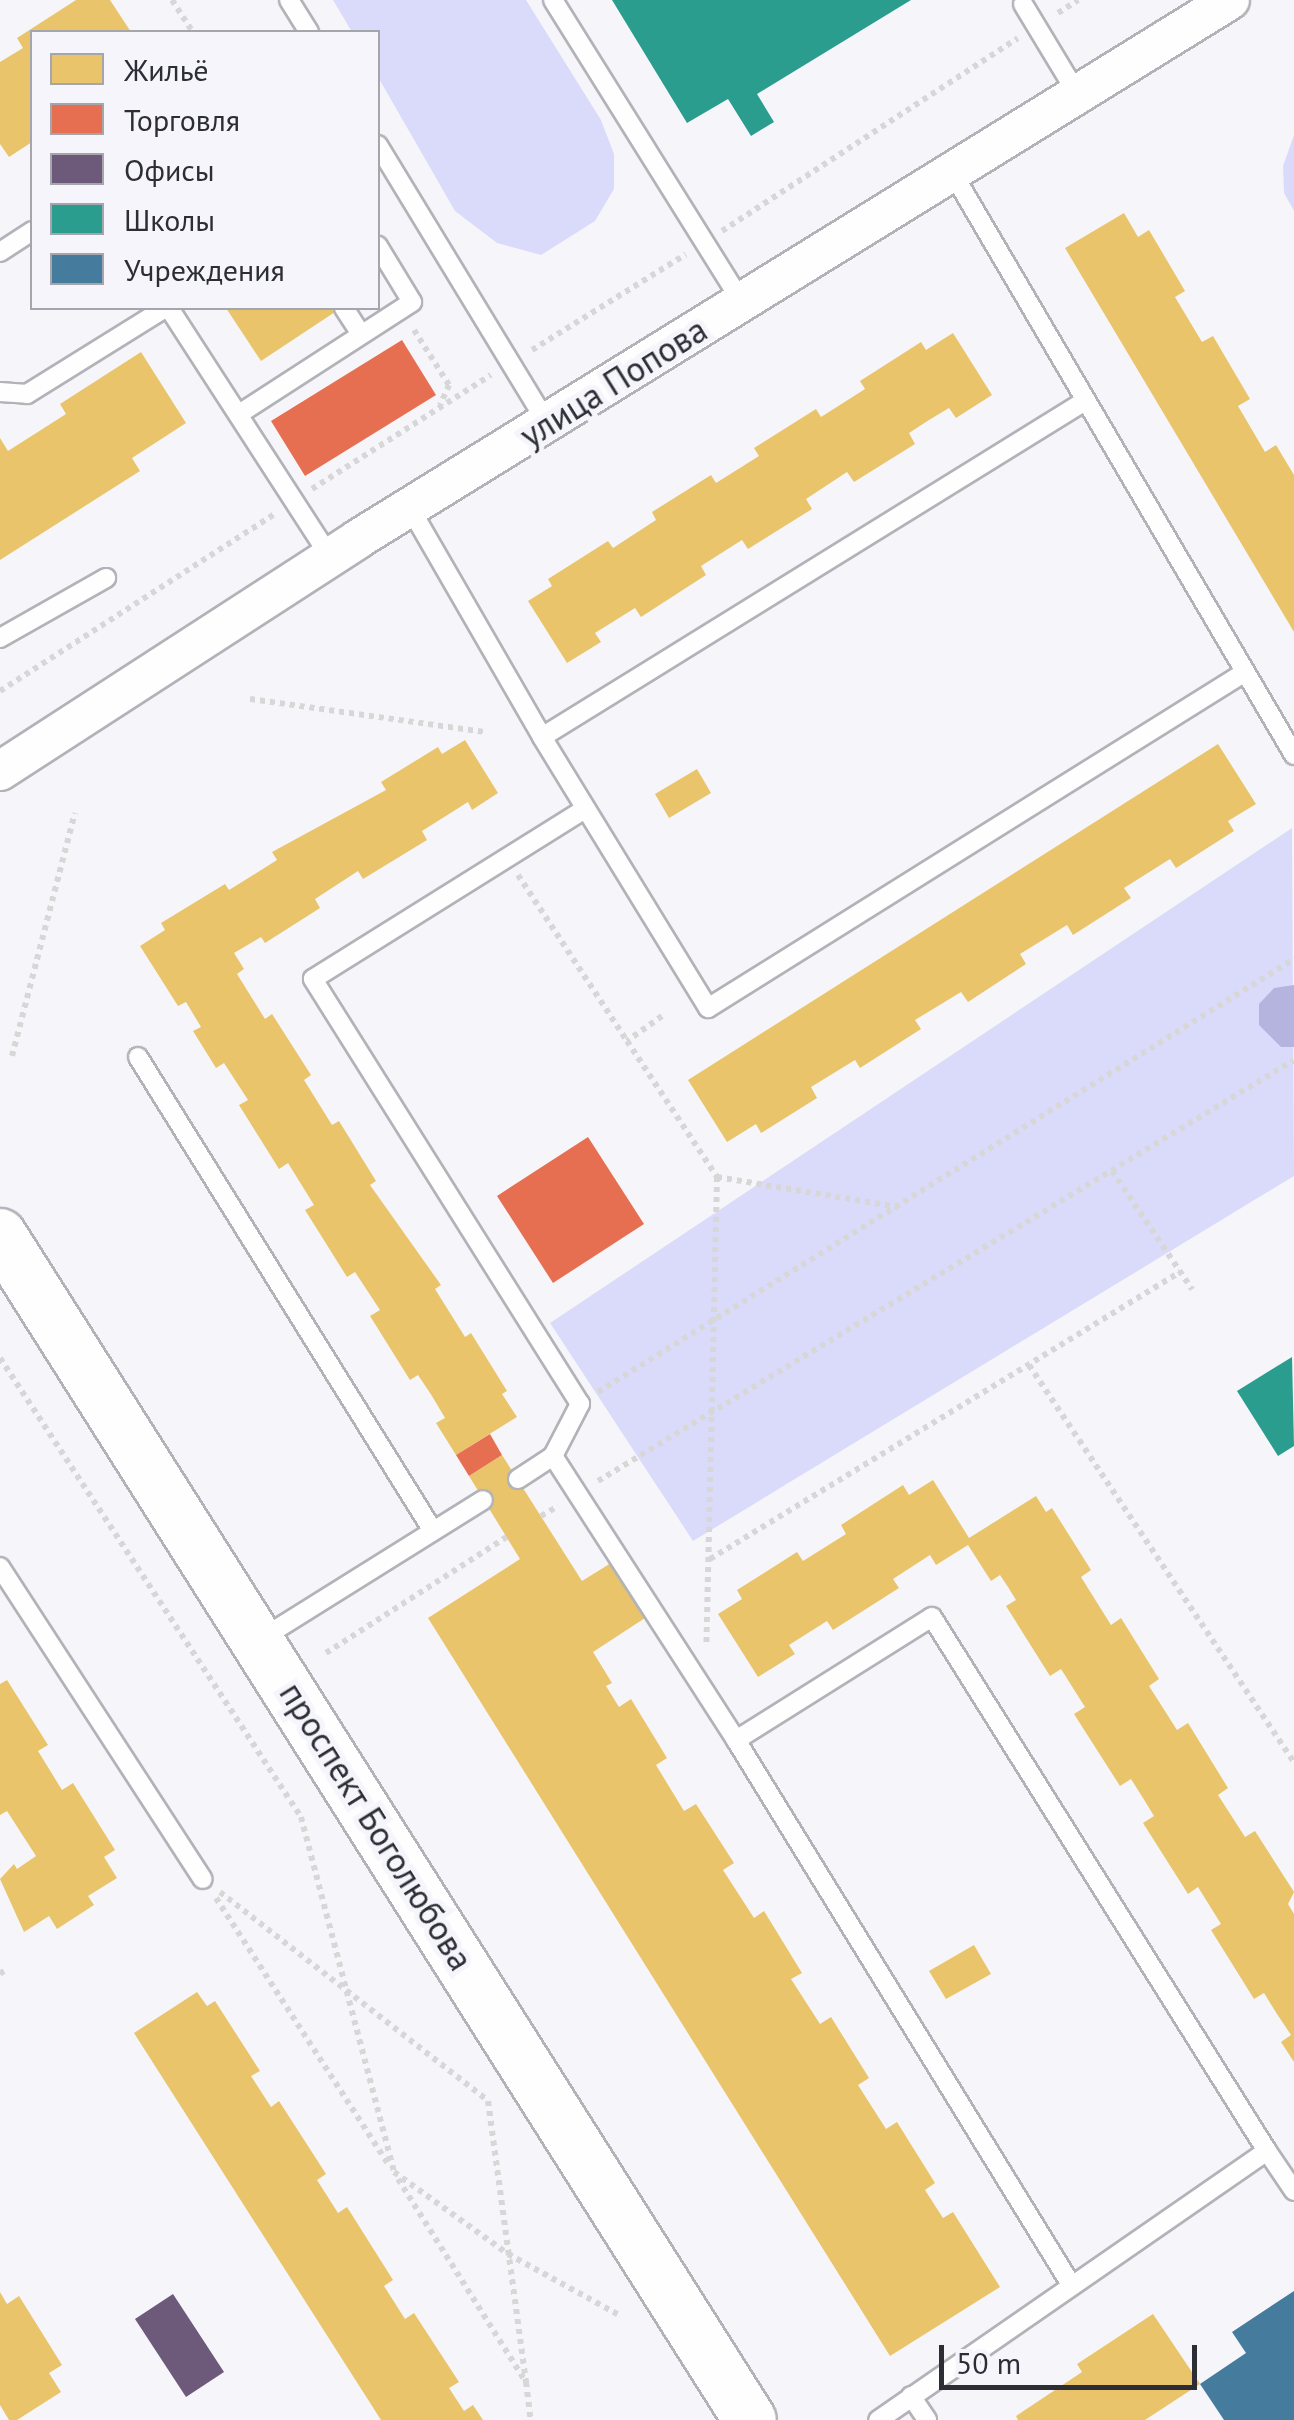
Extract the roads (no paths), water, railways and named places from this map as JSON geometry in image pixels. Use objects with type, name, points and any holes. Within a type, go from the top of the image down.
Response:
[{"type":"main road","name":"проспект Боголюбова","points":[[0,1235],[750,2420]]},
{"type":"street","name":"улица Попова","points":[[0,771],[410,508],[1230,0]]},
{"type":"lane","points":[[288,0],[307,30]]},
{"type":"lane","points":[[552,0],[742,302]]},
{"type":"lane","points":[[1023,4],[1078,96]]},
{"type":"lane","points":[[380,148],[548,422]]},
{"type":"lane","points":[[952,172],[1294,755]]},
{"type":"lane","points":[[0,252],[30,232]]},
{"type":"lane","points":[[239,414],[412,302],[380,249]]},
{"type":"lane","points":[[0,392],[26,394],[164,310]]},
{"type":"lane","points":[[168,310],[332,558]]},
{"type":"lane","points":[[345,310],[360,333]]},
{"type":"lane","points":[[542,737],[1086,401]]},
{"type":"lane","points":[[410,508],[583,810],[708,1008],[1245,672]]},
{"type":"lane","points":[[0,638],[106,578]]},
{"type":"lane","points":[[518,1478],[553,1456],[580,1404],[313,979],[508,861],[583,810]]},
{"type":"lane","points":[[138,1056],[433,1531]]},
{"type":"lane","points":[[553,1456],[736,1740],[1070,2283]]},
{"type":"lane","points":[[259,1640],[483,1500]]},
{"type":"lane","points":[[0,1567],[203,1878]]},
{"type":"lane","points":[[736,1740],[932,1618],[1294,2190]]},
{"type":"lane","points":[[878,2420],[1070,2283],[1267,2151]]},
{"type":"lane","points":[[912,2396],[927,2420]]}]
